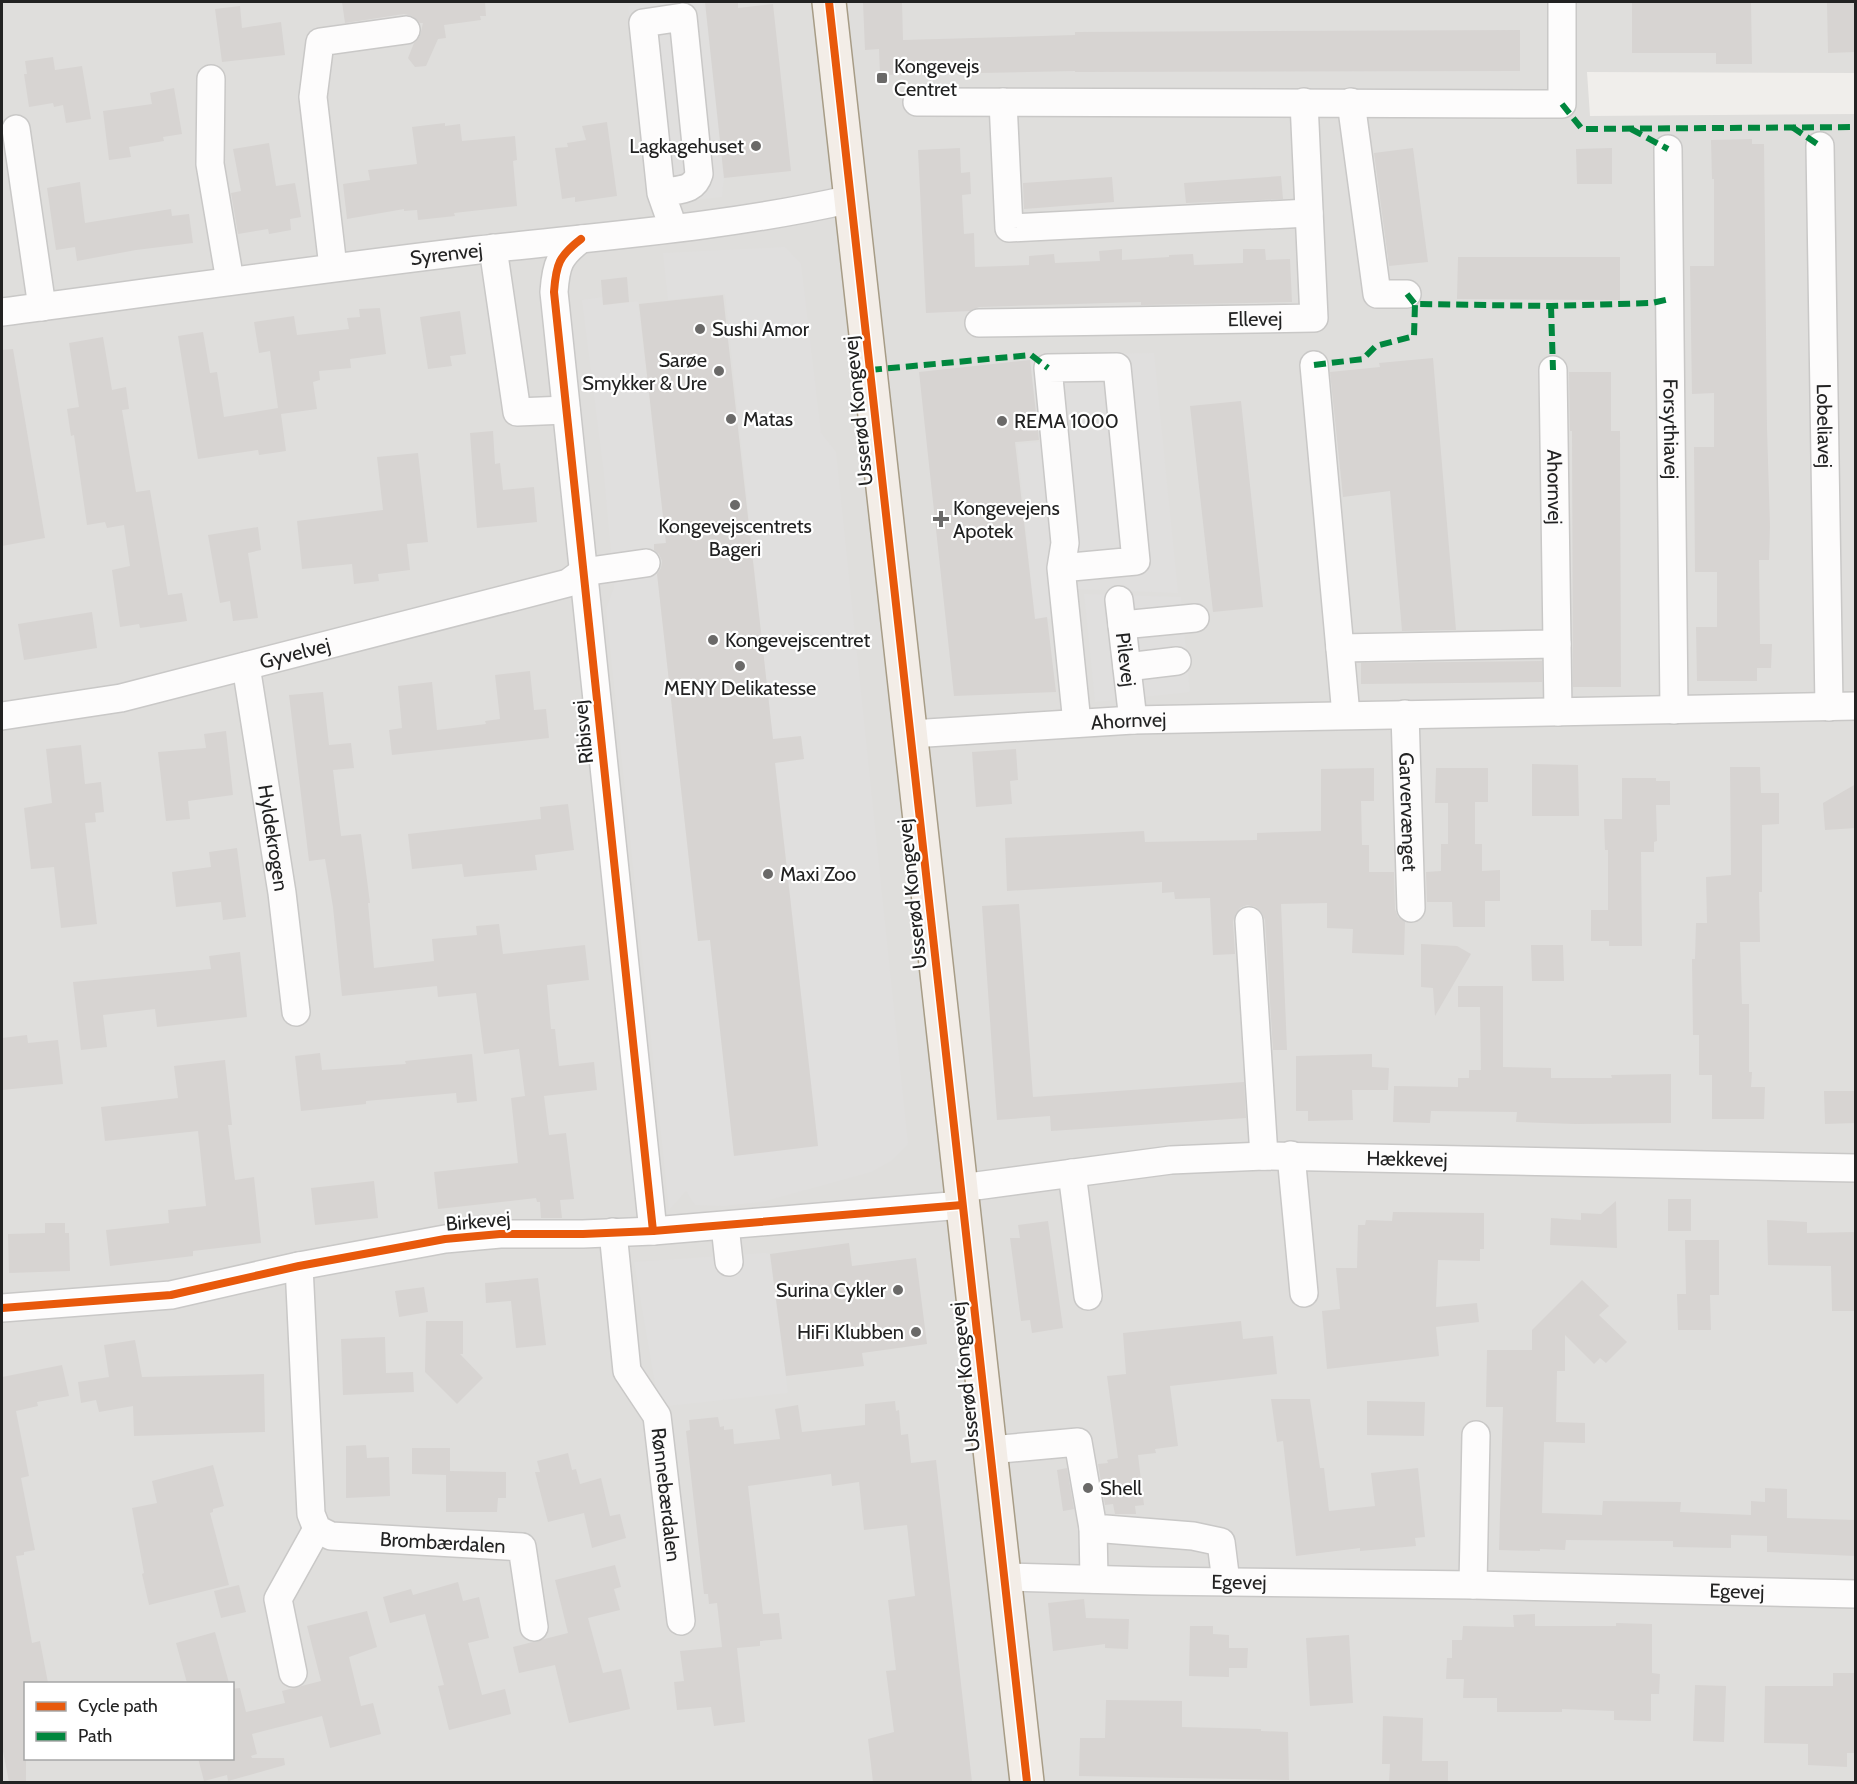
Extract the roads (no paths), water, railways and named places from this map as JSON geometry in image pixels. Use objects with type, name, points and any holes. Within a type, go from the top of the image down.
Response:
[{"type":"main road","name":"Usserød Kongevej","points":[[829,2],[1027,1782]]},
{"type":"street","points":[[917,102],[1562,104],[1562,2]]},
{"type":"street","points":[[661,193],[691,187],[697,182],[699,174],[683,16],[642,23],[661,193],[673,227]]},
{"type":"street","points":[[333,267],[313,97],[320,42],[406,30]]},
{"type":"street","points":[[211,79],[210,164],[230,281]]},
{"type":"street","points":[[1003,102],[1009,228],[1309,213]]},
{"type":"street","name":"Ellevej","points":[[979,323],[1314,318],[1304,102]]},
{"type":"street","points":[[1351,102],[1377,294],[1407,294]]},
{"type":"street","points":[[15,129],[42,307]]},
{"type":"street","name":"Lobeliavej","points":[[1820,146],[1842,707]]},
{"type":"street","name":"Forsythiavej","points":[[1668,149],[1674,710]]},
{"type":"street","name":"Syrenvej","points":[[2,312],[333,267],[803,210],[851,199]]},
{"type":"street","name":"Ribisvej","points":[[581,238],[564,252],[555,270],[554,292],[653,1231]]},
{"type":"street","points":[[493,248],[517,412],[566,410]]},
{"type":"street","points":[[1314,365],[1346,716]]},
{"type":"street","points":[[1061,568],[1136,561],[1116,367],[1047,368],[1065,543],[1061,568],[1077,723]]},
{"type":"street","name":"Ahornvej","points":[[1554,370],[1558,712]]},
{"type":"street","name":"Gyvelvej","points":[[2,716],[121,698],[568,583],[583,572],[646,563]]},
{"type":"street","name":"Pilevej","points":[[1133,720],[1120,613],[1195,618]]},
{"type":"street","points":[[1340,648],[1557,644]]},
{"type":"street","points":[[1126,667],[1178,661]]},
{"type":"street","name":"Hyldekrogen","points":[[246,666],[282,892],[296,1012]]},
{"type":"street","name":"Ahornvej","points":[[911,734],[1133,720],[1842,707]]},
{"type":"street","name":"Garvervænget","points":[[1405,714],[1411,908]]},
{"type":"street","points":[[1249,921],[1278,1156],[1304,1293]]},
{"type":"street","name":"Hækkevej","points":[[962,1197],[1072,1173],[1171,1160],[1278,1156],[1856,1168]]},
{"type":"street","points":[[1072,1173],[1088,1296]]},
{"type":"street","name":"Birkevej","points":[[2,1308],[171,1295],[299,1266],[445,1239],[500,1234],[653,1231],[725,1226],[962,1197]]},
{"type":"street","points":[[725,1226],[729,1262]]},
{"type":"street","name":"Rønnebærdalen","points":[[613,1232],[627,1371],[657,1416],[681,1621]]},
{"type":"street","points":[[293,1673],[278,1599],[317,1529],[311,1514],[299,1266]]},
{"type":"street","points":[[1473,1585],[1476,1435]]},
{"type":"street","points":[[990,1450],[1078,1442],[1093,1528],[1094,1579]]},
{"type":"street","points":[[1093,1528],[1193,1536],[1221,1542],[1226,1582]]},
{"type":"street","name":"Brombærdalen","points":[[317,1529],[331,1536],[522,1547],[534,1627]]},
{"type":"street","name":"Egevej","points":[[1005,1577],[1856,1594]]},
{"type":"place","name":"Kongevejs Centret","points":[[882,78]]},
{"type":"place","name":"Lagkagehuset","points":[[756,146]]},
{"type":"place","name":"Sushi Amor","points":[[700,329]]},
{"type":"place","name":"Sarøe Smykker & Ure","points":[[719,371]]},
{"type":"place","name":"Matas","points":[[731,419]]},
{"type":"place","name":"REMA 1000","points":[[1002,421]]},
{"type":"place","name":"Kongevejscentrets Bageri","points":[[735,505]]},
{"type":"place","name":"Kongevejens Apotek","points":[[941,519]]},
{"type":"place","name":"Kongevejscentret","points":[[713,640]]},
{"type":"place","name":"MENY Delikatesse","points":[[740,666]]},
{"type":"place","name":"Maxi Zoo","points":[[768,874]]},
{"type":"place","name":"Surina Cykler","points":[[898,1290]]},
{"type":"place","name":"HiFi Klubben","points":[[916,1332]]},
{"type":"place","name":"Shell","points":[[1088,1488]]}]
